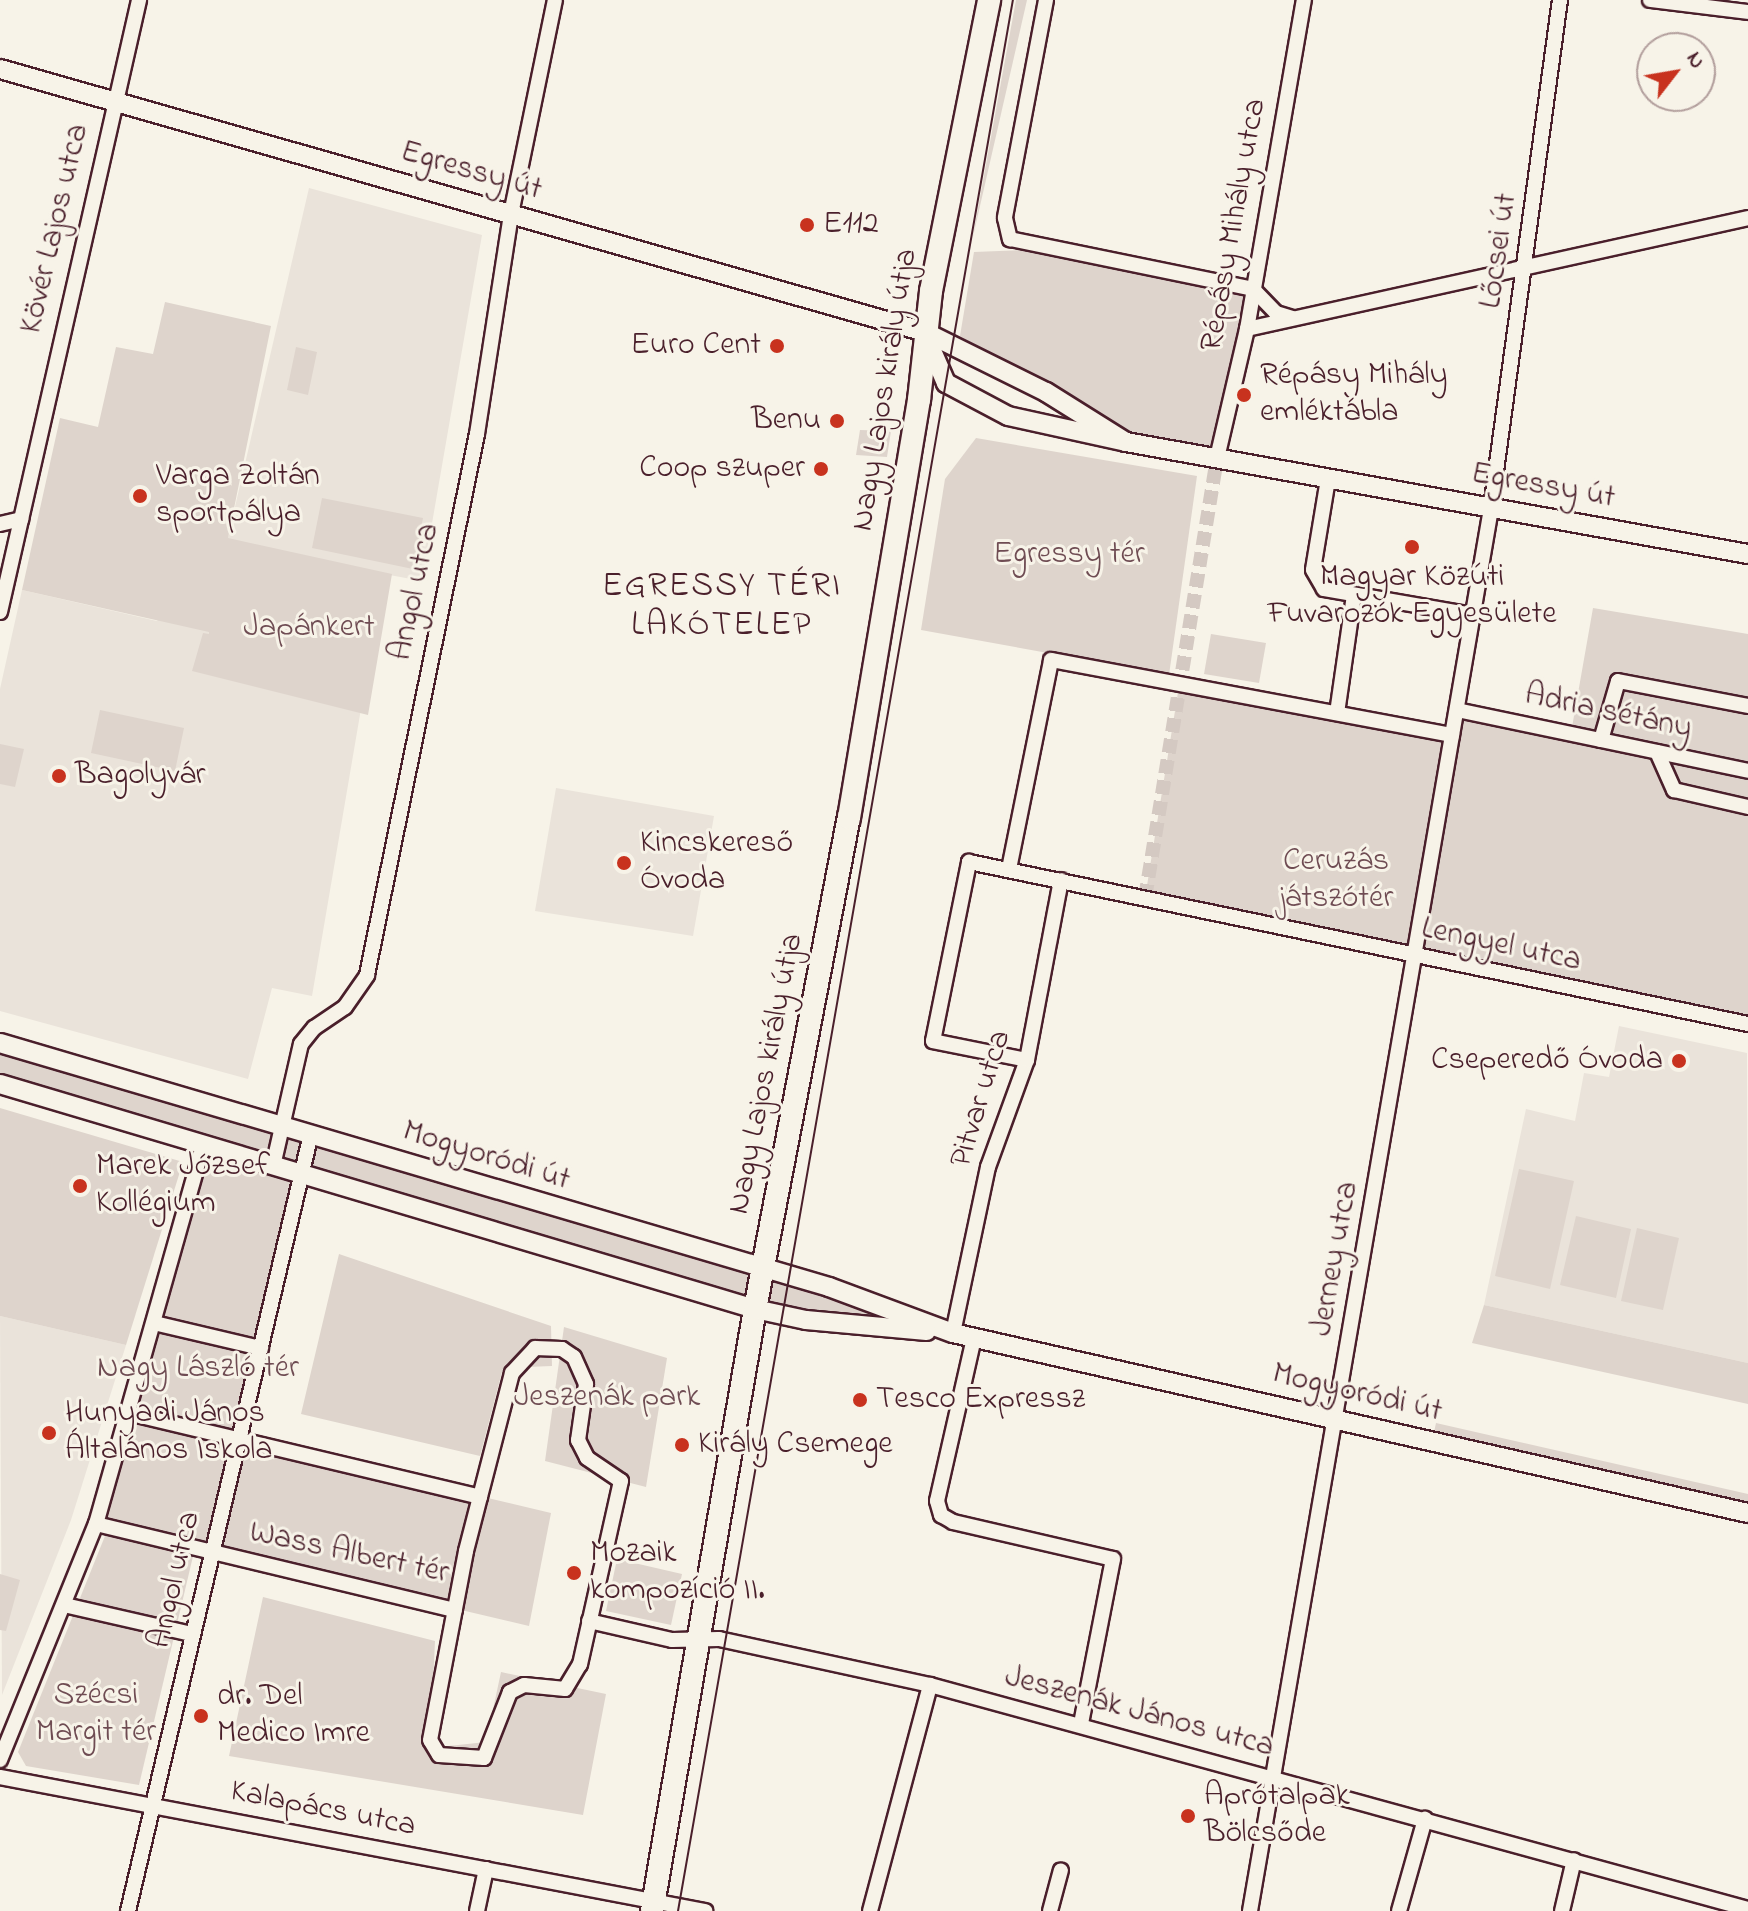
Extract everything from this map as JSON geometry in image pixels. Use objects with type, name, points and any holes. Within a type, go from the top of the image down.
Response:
[{"type":"main road","name":"Nagy Lajos király útja","points":[[653,1906],[762,1269],[849,818],[919,400],[925,332],[989,0]]},
{"type":"street","name":"Kövér Lajos utca","points":[[0,612],[139,0]]},
{"type":"street","name":"Angol utca","points":[[273,1166],[301,1044],[314,1028],[345,1007],[367,975],[479,419],[511,214],[555,0]]},
{"type":"street","points":[[1046,0],[1004,226],[1017,242],[1253,289],[1276,313],[1292,318]]},
{"type":"street","name":"Répásy Mihály utca","points":[[1217,458],[1247,329],[1304,0]]},
{"type":"street","name":"Lőcsei út","points":[[1491,508],[1527,263],[1560,0]]},
{"type":"street","points":[[1650,0],[1748,12]]},
{"type":"street","name":"Egressy út","points":[[0,69],[925,332],[1046,392],[1126,442]]},
{"type":"street","points":[[1247,329],[1527,263],[1748,218]]},
{"type":"street","name":"Egressy út","points":[[925,332],[946,383],[991,410],[1040,424],[1748,554]]},
{"type":"street","points":[[1040,424],[1053,420],[1058,411],[1046,392]]},
{"type":"street","points":[[1328,479],[1313,570],[1324,589],[1473,615]]},
{"type":"street","name":"Jerney utca","points":[[1250,1911],[1417,958],[1491,508]]},
{"type":"street","points":[[0,524],[21,519]]},
{"type":"street","points":[[1337,713],[1354,595]]},
{"type":"street","points":[[1027,1060],[933,1041],[969,862],[1009,869],[1051,660],[1452,735]]},
{"type":"street","points":[[1601,740],[1618,681],[1748,706]]},
{"type":"street","name":"Adria sétány","points":[[1457,710],[1748,771]]},
{"type":"street","points":[[1657,752],[1674,790],[1748,807]]},
{"type":"street","name":"Lengyel utca","points":[[1009,869],[1417,958],[1748,1024]]},
{"type":"street","name":"Pitvar utca","points":[[953,1333],[988,1167],[1027,1060],[1061,880]]},
{"type":"street","name":"Mogyoródi út","points":[[0,1043],[829,1287],[953,1333],[1748,1513]]},
{"type":"street","name":"Mogyoródi út","points":[[0,1084],[755,1309],[806,1320],[953,1333]]},
{"type":"street","name":"Angol utca","points":[[151,1806],[311,1134]]},
{"type":"street","points":[[0,1760],[96,1524],[203,1145]]},
{"type":"street","points":[[154,1323],[261,1348]]},
{"type":"street","points":[[974,1338],[937,1501],[941,1515],[953,1522],[1113,1559],[1081,1724]]},
{"type":"street","points":[[128,1413],[480,1497],[516,1364],[535,1348],[562,1349],[574,1357],[586,1384],[578,1440],[587,1458],[621,1481],[580,1664],[565,1689],[524,1685],[510,1692],[484,1758],[439,1755],[430,1740],[455,1610]]},
{"type":"street","name":"Wass Albert tér","points":[[96,1524],[455,1610],[480,1497]]},
{"type":"street","points":[[64,1605],[192,1634]]},
{"type":"street","points":[[589,1621],[697,1640]]},
{"type":"street","name":"Jeszenák János utca","points":[[697,1640],[719,1639],[930,1685],[1574,1860],[1730,1907],[1748,1909]]},
{"type":"street","points":[[870,1911],[930,1685]]},
{"type":"street","name":"Kalapács utca","points":[[0,1777],[486,1869],[653,1906],[705,1911]]},
{"type":"street","points":[[128,1911],[151,1806]]},
{"type":"street","points":[[1399,1911],[1425,1819]]},
{"type":"street","points":[[1562,1911],[1574,1860]]},
{"type":"street","points":[[477,1911],[486,1869]]},
{"type":"street","points":[[1050,1911],[1061,1870]]},
{"type":"shaded area","points":[[309,188],[482,235],[422,581],[384,574],[312,996],[272,988],[248,1079],[0,1011],[0,689],[22,590],[157,621],[228,537]]},
{"type":"shaded area","name":"Kincskereső Óvoda","points":[[556,788],[714,816],[693,936],[535,911]]},
{"type":"shaded area","points":[[1619,1026],[1747,1053],[1748,1363],[1484,1305],[1526,1109],[1575,1121],[1584,1073],[1609,1077]]},
{"type":"shaded area","name":"Hunyadi János Általános Iskola","points":[[0,1316],[126,1345],[71,1520],[2,1695]]},
{"type":"green space","points":[[1016,0],[1027,0],[972,241]]},
{"type":"green space","points":[[1049,249],[1253,289],[1226,450],[1122,430],[960,336],[974,252]]},
{"type":"green space","name":"Varga Zoltán sportpálya","points":[[165,302],[271,326],[228,538],[392,574],[368,715],[192,671],[203,633],[209,632],[22,590],[60,418],[98,427],[116,347],[153,354]]},
{"type":"green space","points":[[296,347],[317,352],[308,395],[287,390]]},
{"type":"green space","points":[[860,430],[891,431],[887,457],[856,455]]},
{"type":"green space","name":"Egressy tér","points":[[976,438],[1197,476],[1169,675],[921,630],[945,479]]},
{"type":"green space","points":[[322,498],[423,518],[413,569],[312,548]]},
{"type":"green space","name":"Ceruzás játszótér","points":[[1593,608],[1748,634],[1748,1024],[1145,898],[1179,686],[1452,735],[1457,710],[1571,733]]},
{"type":"green space","points":[[1211,634],[1266,643],[1259,683],[1204,674]]},
{"type":"green space","points":[[100,710],[184,728],[175,771],[91,753]]},
{"type":"green space","points":[[0,744],[24,749],[15,787],[0,784]]},
{"type":"green space","points":[[0,1043],[953,1333],[806,1320],[0,1084]]},
{"type":"green space","points":[[0,1108],[183,1162],[126,1345],[0,1316]]},
{"type":"green space","name":"Nagy László tér","points":[[207,1154],[297,1180],[236,1433],[132,1409]]},
{"type":"green space","points":[[1519,1169],[1574,1181],[1550,1289],[1495,1276]]},
{"type":"green space","points":[[1576,1216],[1631,1229],[1616,1298],[1560,1285]]},
{"type":"green space","points":[[1637,1228],[1679,1238],[1663,1310],[1621,1301]]},
{"type":"green space","points":[[339,1254],[551,1326],[552,1366],[503,1368],[480,1456],[301,1414]]},
{"type":"green space","points":[[1484,1305],[1748,1363],[1748,1404],[1472,1343]]},
{"type":"green space","name":"Jeszenák park","points":[[564,1327],[667,1358],[646,1487],[545,1461]]},
{"type":"green space","points":[[128,1413],[551,1513],[529,1626],[96,1524]]},
{"type":"green space","points":[[1436,1423],[1748,1494],[1748,1509],[1433,1437]]},
{"type":"green space","name":"Szécsi Margit tér","points":[[107,1531],[194,1552],[139,1785],[26,1766],[18,1752]]},
{"type":"green space","points":[[617,1559],[682,1574],[671,1625],[606,1611]]},
{"type":"green space","points":[[0,1574],[20,1580],[6,1631],[0,1630]]},
{"type":"green space","points":[[263,1597],[435,1641],[430,1748],[486,1742],[501,1672],[606,1694],[583,1815],[229,1756]]},
{"type":"tunnel","points":[[1145,898],[1217,458]]},
{"type":"tram line","points":[[678,1911],[1013,0]]},
{"type":"place","name":"E112","points":[[807,225]]},
{"type":"place","name":"Euro Cent","points":[[777,346]]},
{"type":"place","name":"Répásy Mihály emléktábla","points":[[1244,395]]},
{"type":"place","name":"Benu","points":[[837,421]]},
{"type":"place","name":"Coop szuper","points":[[821,469]]},
{"type":"place","name":"Varga Zoltán sportpálya","points":[[140,496]]},
{"type":"place","name":"Magyar Közúti Fuvarozók Egyesülete","points":[[1412,547]]},
{"type":"place","name":"Bagolyvár","points":[[59,776]]},
{"type":"place","name":"Kincskereső Óvoda","points":[[624,863]]},
{"type":"place","name":"Cseperedő Óvoda","points":[[1679,1061]]},
{"type":"place","name":"Marek József Kollégium","points":[[80,1186]]},
{"type":"place","name":"Tesco Expressz","points":[[860,1400]]},
{"type":"place","name":"Hunyadi János Általános Iskola","points":[[49,1433]]},
{"type":"place","name":"Király Csemege","points":[[682,1445]]},
{"type":"place","name":"Mozaik kompozíció II.","points":[[574,1573]]},
{"type":"place","name":"dr. Del Medico Imre","points":[[201,1716]]},
{"type":"place","name":"Aprótalpak Bölcsőde","points":[[1188,1816]]},
{"type":"district","name":"EGRESSY TÉRI LAKÓTELEP","points":[[722,606]]},
{"type":"park label","name":"Japánkert","points":[[309,628]]}]
